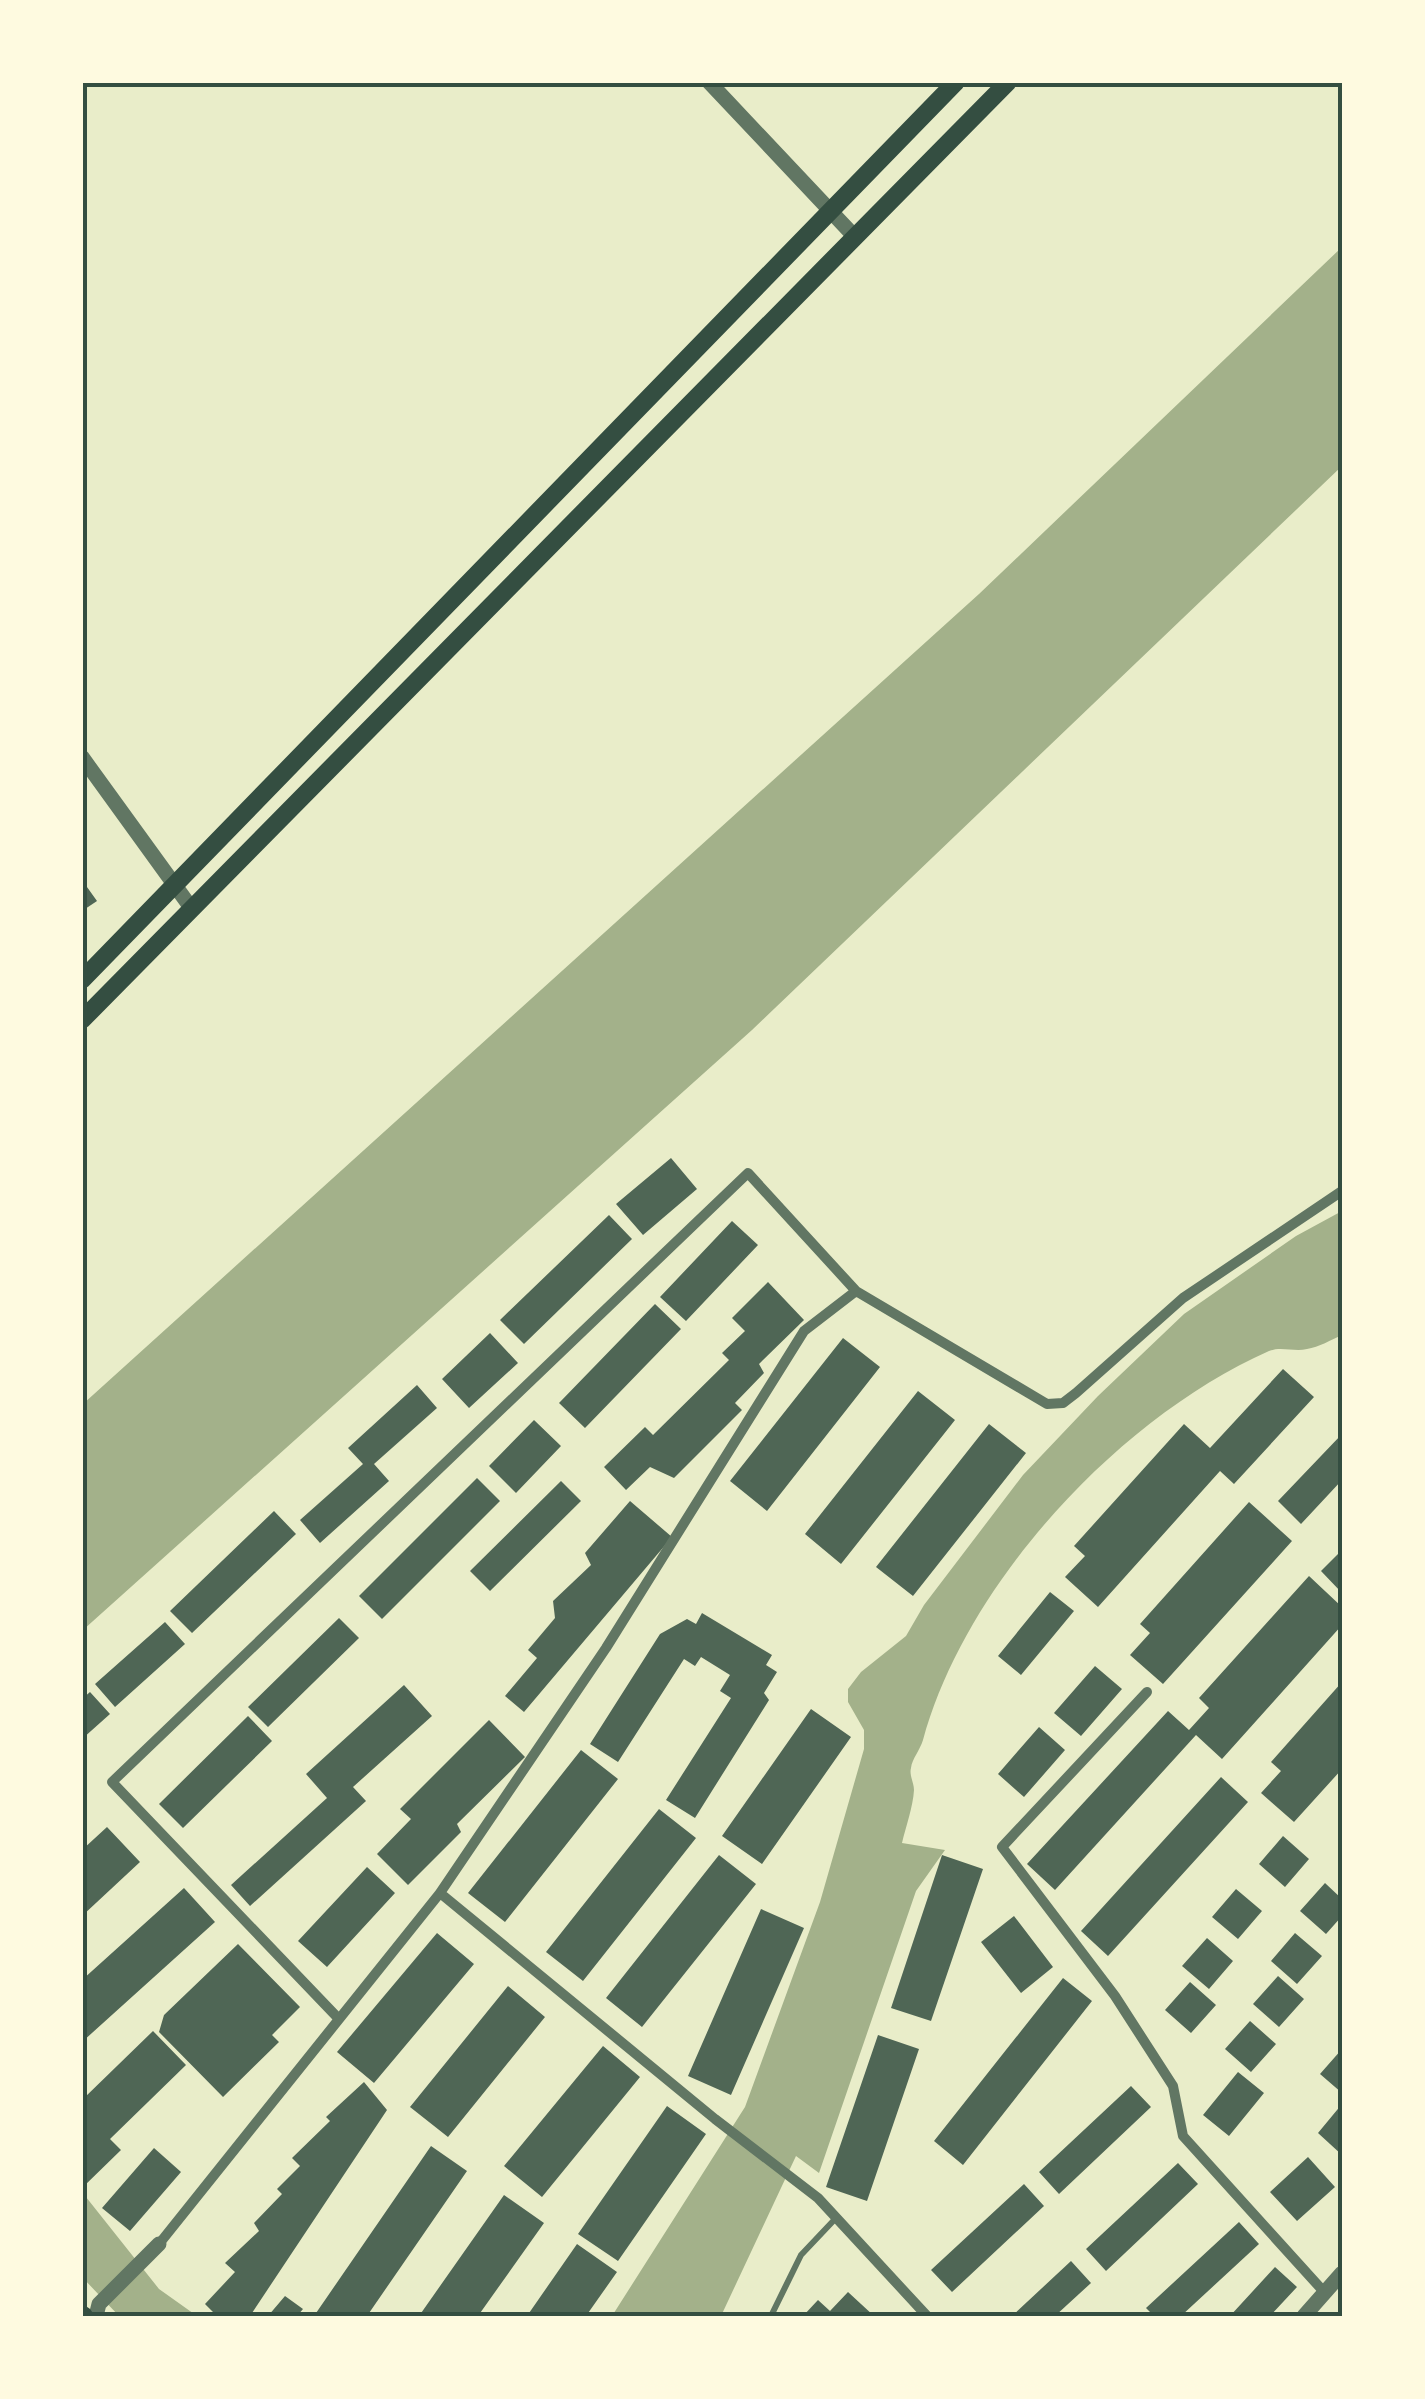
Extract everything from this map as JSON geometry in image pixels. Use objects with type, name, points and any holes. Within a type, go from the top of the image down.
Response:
[{"type":"main road","points":[[82,980],[956,82]]},
{"type":"main road","points":[[82,1020],[1008,82]]},
{"type":"street","points":[[709,82],[856,237]]},
{"type":"street","points":[[82,757],[192,908]]},
{"type":"street","points":[[338,2018],[112,1782],[748,1173],[856,1291],[1047,1404],[1063,1403],[1183,1298],[1342,1191]]},
{"type":"street","points":[[90,2313],[160,2244],[440,1893],[606,1648],[804,1331],[856,1291]]},
{"type":"street","points":[[1146,1692],[1002,1847],[1115,1996],[1173,2086],[1182,2136],[1325,2293]]},
{"type":"street","points":[[440,1893],[715,2120],[818,2198],[927,2316]]},
{"type":"street","points":[[1304,2316],[1342,2273]]},
{"type":"lane","points":[[771,2316],[802,2255],[836,2218]]},
{"type":"shaded area","points":[[1342,247],[1342,466],[752,1030],[83,1630],[83,1404],[979,594]]},
{"type":"shaded area","points":[[1342,1211],[1342,1335],[1302,1350],[1269,1351],[1213,1380],[1158,1417],[1105,1461],[1056,1511],[1012,1565],[974,1622],[944,1681],[911,1771],[913,1796],[902,1843],[945,1850],[916,1891],[819,2173],[796,2156],[721,2316],[612,2316],[745,2107],[820,1902],[864,1749],[864,1730],[848,1702],[848,1689],[861,1672],[906,1636],[924,1605],[1023,1475],[1098,1396],[1184,1314],[1296,1236]]},
{"type":"shaded area","points":[[82,2192],[159,2289],[197,2316],[119,2316],[83,2278]]},
{"type":"building","points":[[82,880],[97,901],[82,911]]},
{"type":"building","points":[[671,1158],[697,1189],[643,1235],[616,1204]]},
{"type":"building","points":[[609,1215],[632,1239],[524,1344],[500,1320]]},
{"type":"building","points":[[732,1221],[758,1245],[686,1321],[660,1297]]},
{"type":"building","points":[[768,1282],[804,1320],[759,1364],[764,1373],[735,1403],[742,1410],[674,1478],[650,1467],[626,1490],[604,1467],[645,1427],[653,1435],[729,1360],[722,1353],[745,1331],[732,1318]]},
{"type":"building","points":[[655,1304],[681,1329],[585,1428],[559,1403]]},
{"type":"building","points":[[490,1333],[518,1363],[469,1408],[442,1379]]},
{"type":"building","points":[[843,1338],[880,1367],[767,1511],[730,1481]]},
{"type":"building","points":[[1283,1369],[1314,1397],[1234,1484],[1220,1471],[1098,1607],[1065,1577],[1085,1556],[1074,1546],[1184,1424],[1210,1448]]},
{"type":"building","points":[[417,1385],[437,1408],[374,1464],[389,1481],[320,1543],[300,1520],[363,1464],[348,1448]]},
{"type":"building","points":[[918,1391],[955,1420],[841,1564],[805,1534]]},
{"type":"building","points":[[534,1420],[561,1446],[516,1493],[489,1466]]},
{"type":"building","points":[[989,1424],[1026,1453],[913,1596],[876,1567]]},
{"type":"building","points":[[1342,1434],[1342,1480],[1301,1524],[1278,1501]]},
{"type":"building","points":[[477,1478],[500,1501],[382,1619],[359,1596]]},
{"type":"building","points":[[561,1481],[581,1501],[490,1591],[470,1571]]},
{"type":"building","points":[[630,1501],[672,1537],[524,1712],[505,1696],[537,1658],[528,1650],[555,1618],[553,1601],[591,1565],[585,1553]]},
{"type":"building","points":[[1249,1502],[1292,1541],[1163,1684],[1130,1655],[1150,1633],[1140,1624]]},
{"type":"building","points":[[274,1511],[296,1534],[192,1633],[170,1611]]},
{"type":"building","points":[[1342,1550],[1342,1593],[1321,1571]]},
{"type":"building","points":[[1309,1576],[1342,1607],[1342,1625],[1222,1759],[1196,1735],[1055,1890],[1027,1864],[1168,1711],[1189,1730],[1209,1708],[1199,1698]]},
{"type":"building","points":[[1050,1592],[1074,1611],[1021,1675],[998,1656]]},
{"type":"building","points":[[702,1613],[772,1655],[766,1665],[777,1672],[764,1693],[769,1700],[695,1818],[666,1800],[731,1698],[720,1691],[730,1675],[701,1657],[695,1666],[684,1659],[618,1762],[590,1744],[660,1634],[687,1619],[696,1624]]},
{"type":"building","points":[[339,1618],[359,1638],[268,1727],[248,1707]]},
{"type":"building","points":[[165,1622],[185,1644],[115,1707],[95,1684]]},
{"type":"building","points":[[1095,1666],[1122,1689],[1081,1736],[1054,1713]]},
{"type":"building","points":[[1342,1682],[1342,1769],[1294,1822],[1261,1793],[1281,1771],[1271,1762]]},
{"type":"building","points":[[404,1685],[432,1716],[353,1787],[366,1801],[250,1906],[231,1885],[327,1798],[306,1774]]},
{"type":"building","points":[[90,1692],[110,1714],[82,1739],[82,1699]]},
{"type":"building","points":[[811,1709],[851,1737],[762,1864],[722,1836]]},
{"type":"building","points":[[248,1716],[272,1741],[183,1828],[159,1804]]},
{"type":"building","points":[[489,1720],[525,1757],[457,1824],[461,1832],[408,1885],[377,1854],[411,1819],[400,1809]]},
{"type":"building","points":[[1039,1727],[1065,1750],[1024,1797],[998,1774]]},
{"type":"building","points":[[581,1750],[618,1779],[505,1922],[468,1893]]},
{"type":"building","points":[[1221,1777],[1248,1802],[1108,1956],[1081,1931]]},
{"type":"building","points":[[659,1809],[696,1838],[583,1981],[546,1952]]},
{"type":"building","points":[[107,1827],[140,1862],[82,1916],[82,1850]]},
{"type":"building","points":[[1283,1836],[1309,1859],[1285,1887],[1259,1864]]},
{"type":"building","points":[[719,1855],[756,1884],[642,2027],[606,1998]]},
{"type":"building","points":[[942,1855],[983,1869],[931,2021],[891,2008]]},
{"type":"building","points":[[367,1867],[395,1893],[327,1967],[298,1941]]},
{"type":"building","points":[[1325,1883],[1342,1899],[1342,1916],[1326,1934],[1300,1911]]},
{"type":"building","points":[[184,1888],[215,1922],[82,2042],[82,1980]]},
{"type":"building","points":[[1236,1889],[1262,1911],[1238,1939],[1212,1917]]},
{"type":"building","points":[[761,1909],[804,1928],[731,2095],[688,2076]]},
{"type":"building","points":[[1014,1916],[1053,1967],[1021,1993],[981,1942]]},
{"type":"building","points":[[437,1933],[474,1964],[374,2083],[337,2052]]},
{"type":"building","points":[[1295,1933],[1322,1956],[1297,1984],[1271,1961]]},
{"type":"building","points":[[1207,1938],[1233,1961],[1209,1989],[1182,1966]]},
{"type":"building","points":[[238,1944],[300,2007],[272,2035],[279,2042],[223,2097],[159,2032],[164,2015]]},
{"type":"building","points":[[1278,1976],[1304,1999],[1279,2027],[1253,2004]]},
{"type":"building","points":[[1063,1978],[1092,2001],[963,2165],[934,2141]]},
{"type":"building","points":[[1190,1982],[1216,2005],[1191,2033],[1165,2010]]},
{"type":"building","points":[[508,1986],[545,2017],[448,2137],[410,2107]]},
{"type":"building","points":[[1250,2021],[1276,2044],[1251,2072],[1225,2049]]},
{"type":"building","points":[[153,2031],[186,2065],[110,2139],[121,2150],[82,2188],[82,2100]]},
{"type":"building","points":[[878,2035],[919,2049],[867,2201],[826,2187]]},
{"type":"building","points":[[603,2046],[640,2077],[542,2197],[504,2166]]},
{"type":"building","points":[[1342,2049],[1342,2093],[1320,2074]]},
{"type":"building","points":[[1238,2072],[1264,2093],[1229,2136],[1203,2115]]},
{"type":"building","points":[[364,2082],[387,2110],[250,2316],[217,2316],[205,2304],[235,2272],[225,2263],[259,2231],[254,2223],[282,2194],[277,2189],[300,2166],[292,2158],[330,2121],[326,2117]]},
{"type":"building","points":[[1131,2086],[1151,2107],[1059,2194],[1039,2172]]},
{"type":"building","points":[[1342,2104],[1342,2155],[1318,2133]]},
{"type":"building","points":[[667,2106],[706,2134],[618,2261],[578,2234]]},
{"type":"building","points":[[431,2146],[467,2171],[367,2316],[314,2316]]},
{"type":"building","points":[[154,2148],[181,2172],[130,2231],[102,2208]]},
{"type":"building","points":[[1308,2157],[1335,2187],[1297,2221],[1270,2192]]},
{"type":"building","points":[[1178,2163],[1198,2184],[1106,2271],[1086,2249]]},
{"type":"building","points":[[1024,2184],[1044,2206],[952,2292],[931,2270]]},
{"type":"building","points":[[504,2195],[544,2223],[478,2316],[419,2316]]},
{"type":"building","points":[[1239,2222],[1259,2244],[1181,2316],[1154,2316],[1146,2308]]},
{"type":"building","points":[[577,2244],[617,2272],[586,2316],[527,2316]]},
{"type":"building","points":[[1071,2261],[1091,2283],[1055,2316],[1012,2316]]},
{"type":"building","points":[[1275,2267],[1297,2287],[1270,2316],[1230,2316]]},
{"type":"building","points":[[848,2292],[874,2316],[803,2316],[818,2300],[830,2311]]},
{"type":"building","points":[[285,2296],[303,2309],[297,2316],[268,2316]]}]
